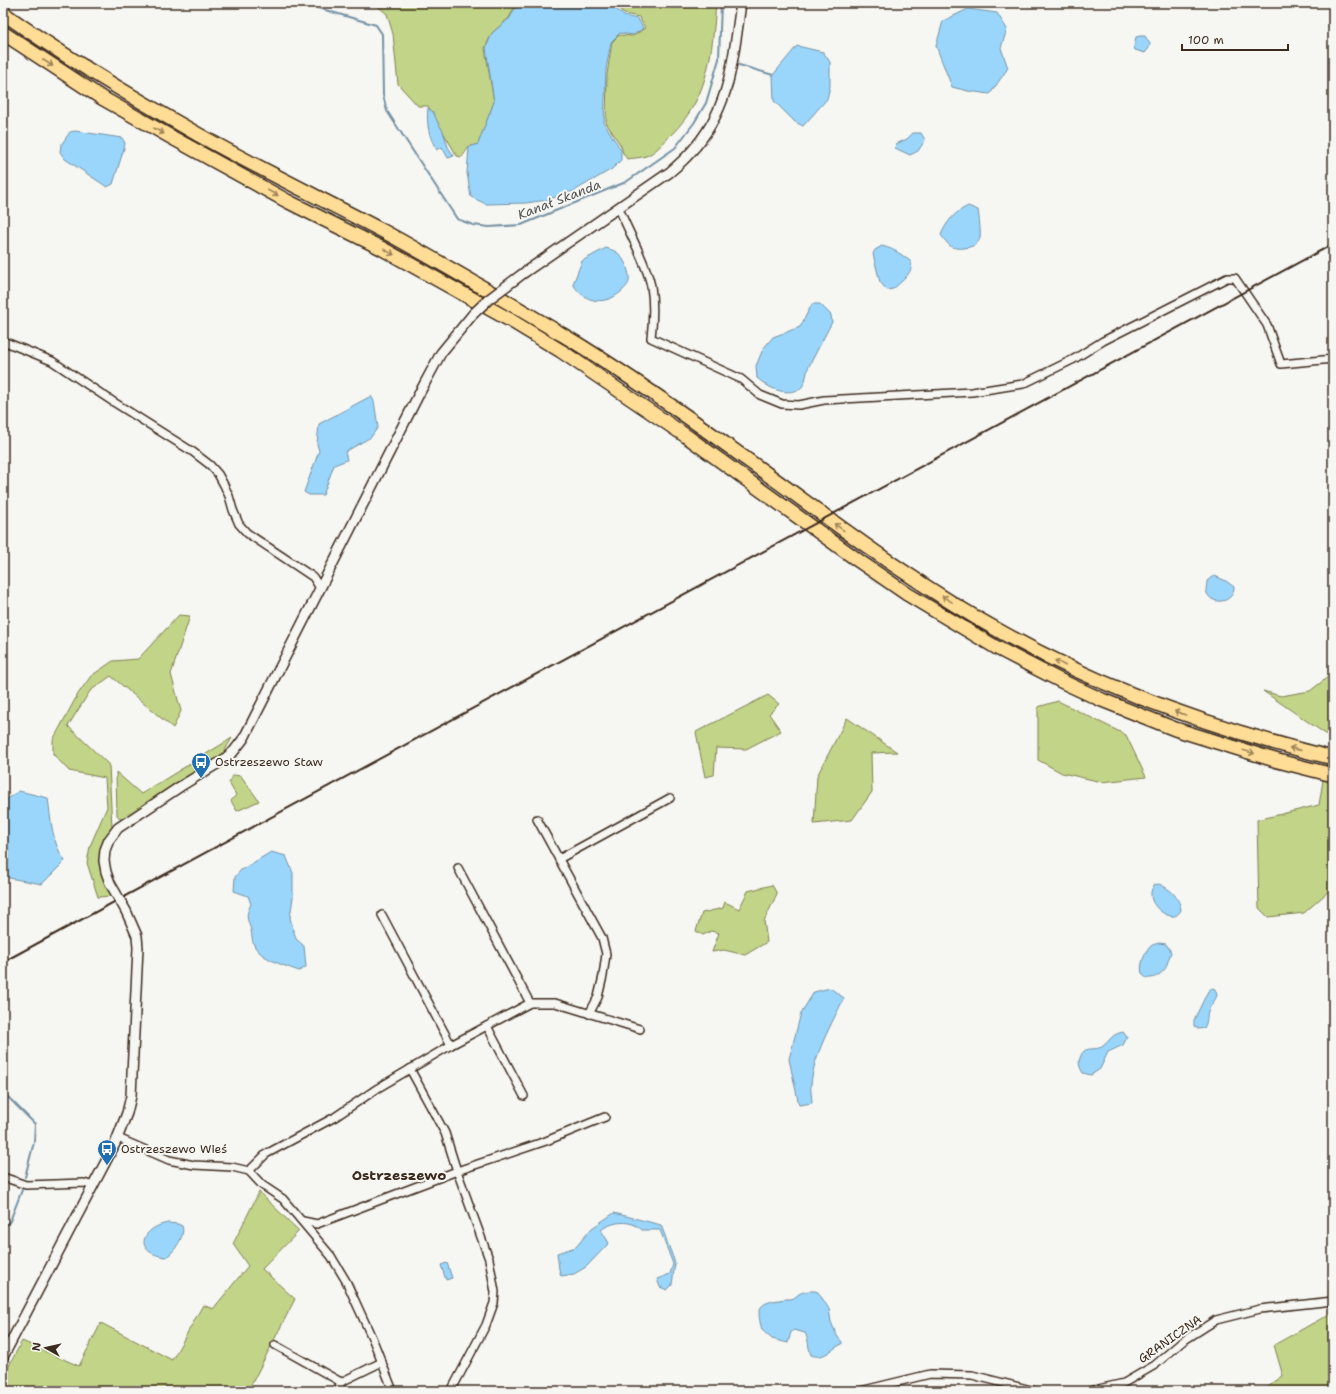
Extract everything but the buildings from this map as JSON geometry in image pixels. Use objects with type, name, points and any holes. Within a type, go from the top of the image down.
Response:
[{"type":"highway","points":[[3,13],[66,56],[200,136],[387,234],[482,287],[616,368],[743,456],[873,551],[919,582],[1002,632],[1076,671],[1140,698],[1216,726],[1282,746],[1333,758]]},
{"type":"highway","points":[[3,33],[102,98],[287,201],[381,248],[510,320],[561,351],[689,438],[907,594],[997,648],[1102,700],[1175,729],[1278,761],[1333,775]]},
{"type":"street","points":[[3,1357],[118,1138],[127,1113],[132,1085],[138,948],[137,936],[106,872],[104,861],[105,850],[109,840],[118,828],[222,761],[234,751],[244,738],[441,353],[473,314],[489,299],[525,272],[670,172],[690,153],[706,134],[721,106],[732,69],[741,3]]},
{"type":"street","points":[[619,208],[650,284],[654,311],[651,338],[741,379],[760,395],[782,404],[799,404],[824,400],[972,392],[1023,384],[1074,359],[1103,341],[1227,278],[1235,278],[1267,325],[1281,364],[1333,359]]},
{"type":"street","points":[[3,341],[52,361],[193,452],[210,465],[218,474],[224,485],[229,496],[232,510],[239,524],[247,534],[313,577],[320,588]]},
{"type":"street","points":[[559,859],[670,798]]},
{"type":"street","points":[[537,819],[602,938],[606,954],[598,997],[589,1014]]},
{"type":"street","points":[[458,868],[530,1003]]},
{"type":"street","points":[[382,916],[451,1045]]},
{"type":"street","points":[[249,1171],[256,1162],[266,1154],[335,1117],[378,1088],[451,1045],[530,1003],[555,1003],[640,1029]]},
{"type":"street","points":[[487,1026],[524,1096]]},
{"type":"street","points":[[410,1069],[445,1133],[457,1171],[490,1259],[495,1292],[494,1303],[486,1325],[451,1391]]},
{"type":"street","points":[[303,1221],[317,1224],[457,1171],[546,1141],[605,1117]]},
{"type":"street","points":[[118,1138],[169,1160],[194,1165],[232,1167],[249,1171],[262,1185],[283,1199],[331,1256],[346,1281],[382,1362],[393,1391]]},
{"type":"street","points":[[3,1177],[26,1185],[84,1183],[93,1186]]},
{"type":"street","name":"GRANICZNA","points":[[1090,1391],[1124,1383],[1155,1365],[1183,1341],[1216,1320],[1260,1309],[1333,1301]]},
{"type":"street","points":[[275,1345],[341,1382]]},
{"type":"street","points":[[337,1391],[341,1382],[382,1362]]},
{"type":"street","points":[[860,1391],[930,1374],[972,1375],[1035,1391]]},
{"type":"green space","points":[[374,3],[531,3],[514,8],[509,18],[492,33],[485,48],[494,102],[478,144],[469,147],[462,157],[457,156],[428,106],[418,106],[398,84],[393,34],[387,14]]},
{"type":"green space","points":[[613,3],[716,3],[710,57],[701,90],[694,106],[684,121],[653,152],[646,156],[627,159],[621,146],[606,123],[607,74],[612,42],[619,35],[633,36],[645,28],[639,17],[624,14]]},
{"type":"green space","points":[[179,615],[190,616],[171,674],[181,711],[173,728],[111,676],[90,691],[68,726],[109,765],[112,828],[102,848],[107,885],[112,896],[98,897],[87,863],[90,846],[107,807],[105,778],[69,771],[53,754],[53,740],[78,694],[91,676],[113,661],[138,659]]},
{"type":"green space","points":[[1333,673],[1333,889],[1304,913],[1268,917],[1259,908],[1257,820],[1319,805],[1330,737],[1263,691],[1281,696],[1310,691]]},
{"type":"green space","points":[[768,695],[779,704],[769,714],[781,731],[746,749],[716,748],[714,775],[705,777],[696,732]]},
{"type":"green space","points":[[1058,701],[1126,735],[1146,777],[1102,782],[1062,773],[1038,760],[1038,707]]},
{"type":"green space","points":[[847,718],[897,752],[871,753],[872,792],[852,820],[814,824],[817,776]]},
{"type":"green space","points":[[232,738],[222,755],[122,821],[117,815],[116,772],[141,794]]},
{"type":"green space","points":[[233,775],[241,776],[259,801],[237,811],[231,801],[236,795],[229,783]]},
{"type":"green space","points":[[772,885],[777,894],[764,921],[767,942],[745,955],[724,950],[712,952],[719,933],[711,931],[703,935],[696,931],[702,913],[723,908],[725,902],[739,909],[748,891]]},
{"type":"green space","points":[[259,1192],[299,1231],[262,1269],[295,1299],[248,1391],[3,1391],[3,1377],[22,1341],[79,1366],[101,1323],[172,1360],[203,1305],[213,1309],[248,1266],[233,1244]]},
{"type":"green space","points":[[1333,1312],[1333,1391],[1261,1391],[1283,1376],[1274,1345]]},
{"type":"water","points":[[532,3],[609,3],[624,16],[638,19],[643,28],[634,35],[620,33],[611,42],[606,69],[604,123],[621,150],[621,160],[612,169],[574,191],[547,200],[526,203],[486,204],[471,197],[467,173],[469,147],[478,144],[494,102],[486,48],[492,33],[510,18],[515,8]]},
{"type":"water","points":[[968,9],[997,13],[1007,29],[1001,48],[1008,68],[990,94],[952,87],[936,46],[943,21]]},
{"type":"water","points":[[1145,36],[1150,44],[1145,53],[1135,50],[1134,47],[1136,37]]},
{"type":"water","points":[[797,46],[823,52],[830,62],[830,86],[827,99],[803,126],[795,122],[774,101],[773,75]]},
{"type":"water","points":[[428,108],[433,112],[443,131],[448,147],[454,156],[448,158],[442,147],[437,150],[434,145],[427,119]]},
{"type":"water","points":[[75,131],[122,138],[125,143],[113,184],[107,187],[65,159],[60,152],[61,145],[70,132]]},
{"type":"water","points":[[913,133],[921,133],[925,140],[918,151],[910,155],[895,148],[896,144],[907,139]]},
{"type":"water","points":[[968,206],[978,210],[980,229],[979,241],[968,247],[952,247],[941,235],[952,218]]},
{"type":"water","points":[[882,246],[900,254],[910,261],[912,265],[906,276],[893,289],[887,290],[880,282],[873,254],[875,250]]},
{"type":"water","points":[[606,248],[613,250],[622,258],[628,272],[629,283],[623,290],[610,299],[590,299],[583,296],[573,284],[582,261]]},
{"type":"water","points":[[812,304],[820,304],[831,315],[832,322],[808,368],[805,381],[801,389],[795,391],[789,392],[772,388],[757,378],[756,366],[763,349],[773,337],[800,327]]},
{"type":"water","points":[[371,396],[374,401],[378,427],[371,437],[345,452],[347,460],[334,465],[323,495],[309,495],[304,492],[319,451],[317,444],[319,424]]},
{"type":"water","points":[[1215,576],[1234,587],[1230,597],[1222,601],[1213,600],[1206,592],[1207,581]]},
{"type":"water","points":[[19,791],[48,798],[51,823],[57,847],[65,861],[42,884],[9,878],[3,867],[3,802]]},
{"type":"water","points":[[271,852],[286,856],[293,873],[293,897],[290,918],[296,939],[304,946],[306,967],[299,971],[267,958],[257,950],[253,943],[247,914],[251,904],[248,896],[234,891],[235,877],[241,870]]},
{"type":"water","points":[[1159,884],[1171,891],[1179,901],[1181,910],[1177,915],[1173,916],[1163,913],[1154,904],[1151,898],[1151,891],[1154,885]]},
{"type":"water","points":[[1159,943],[1166,944],[1171,952],[1166,967],[1156,977],[1146,977],[1143,975],[1141,968],[1145,956],[1151,946]]},
{"type":"water","points":[[830,988],[844,998],[819,1051],[811,1086],[812,1103],[799,1105],[789,1059],[801,1013],[814,992]]},
{"type":"water","points":[[1212,988],[1215,989],[1217,995],[1207,1014],[1204,1028],[1199,1029],[1194,1026],[1194,1020],[1208,991]]},
{"type":"water","points":[[1123,1032],[1127,1037],[1123,1045],[1108,1052],[1100,1069],[1091,1075],[1083,1073],[1079,1062],[1084,1051],[1100,1048],[1113,1036]]},
{"type":"water","points":[[614,1213],[661,1225],[675,1263],[672,1285],[667,1290],[660,1287],[657,1279],[670,1274],[673,1264],[660,1230],[642,1230],[633,1224],[622,1222],[616,1223],[601,1230],[609,1243],[586,1267],[574,1274],[561,1276],[557,1253],[576,1247],[592,1228]]},
{"type":"water","points":[[168,1223],[182,1226],[183,1230],[181,1239],[172,1252],[166,1257],[155,1255],[148,1251],[145,1246],[144,1240],[146,1235],[151,1230]]},
{"type":"water","points":[[447,1263],[452,1278],[446,1280],[441,1265]]},
{"type":"water","points":[[803,1292],[818,1292],[829,1309],[831,1322],[842,1344],[824,1355],[816,1356],[811,1355],[805,1333],[794,1330],[791,1332],[788,1343],[772,1339],[762,1330],[759,1313],[762,1306],[766,1303],[782,1299],[792,1299]]},
{"type":"waterway","name":"Kanał Skanda","points":[[301,3],[376,25],[382,34],[383,95],[387,111],[457,219],[473,225],[489,227],[521,225],[626,182],[675,148],[694,123],[706,103],[719,59],[721,3]]},
{"type":"waterway","points":[[739,65],[773,75]]},
{"type":"waterway","name":"Kanał Skanda","points":[[3,1092],[35,1124],[34,1142],[25,1177]]},
{"type":"waterway","name":"Kanał Skanda","points":[[3,1228],[10,1221],[22,1190]]},
{"type":"railway","points":[[3,962],[1333,244]]},
{"type":"place","name":"Ostrzeszewo Staw","points":[[201,779]]},
{"type":"place","name":"Ostrzeszewo Wieś","points":[[107,1166]]},
{"type":"district","name":"Ostrzeszewo","points":[[399,1175]]}]
